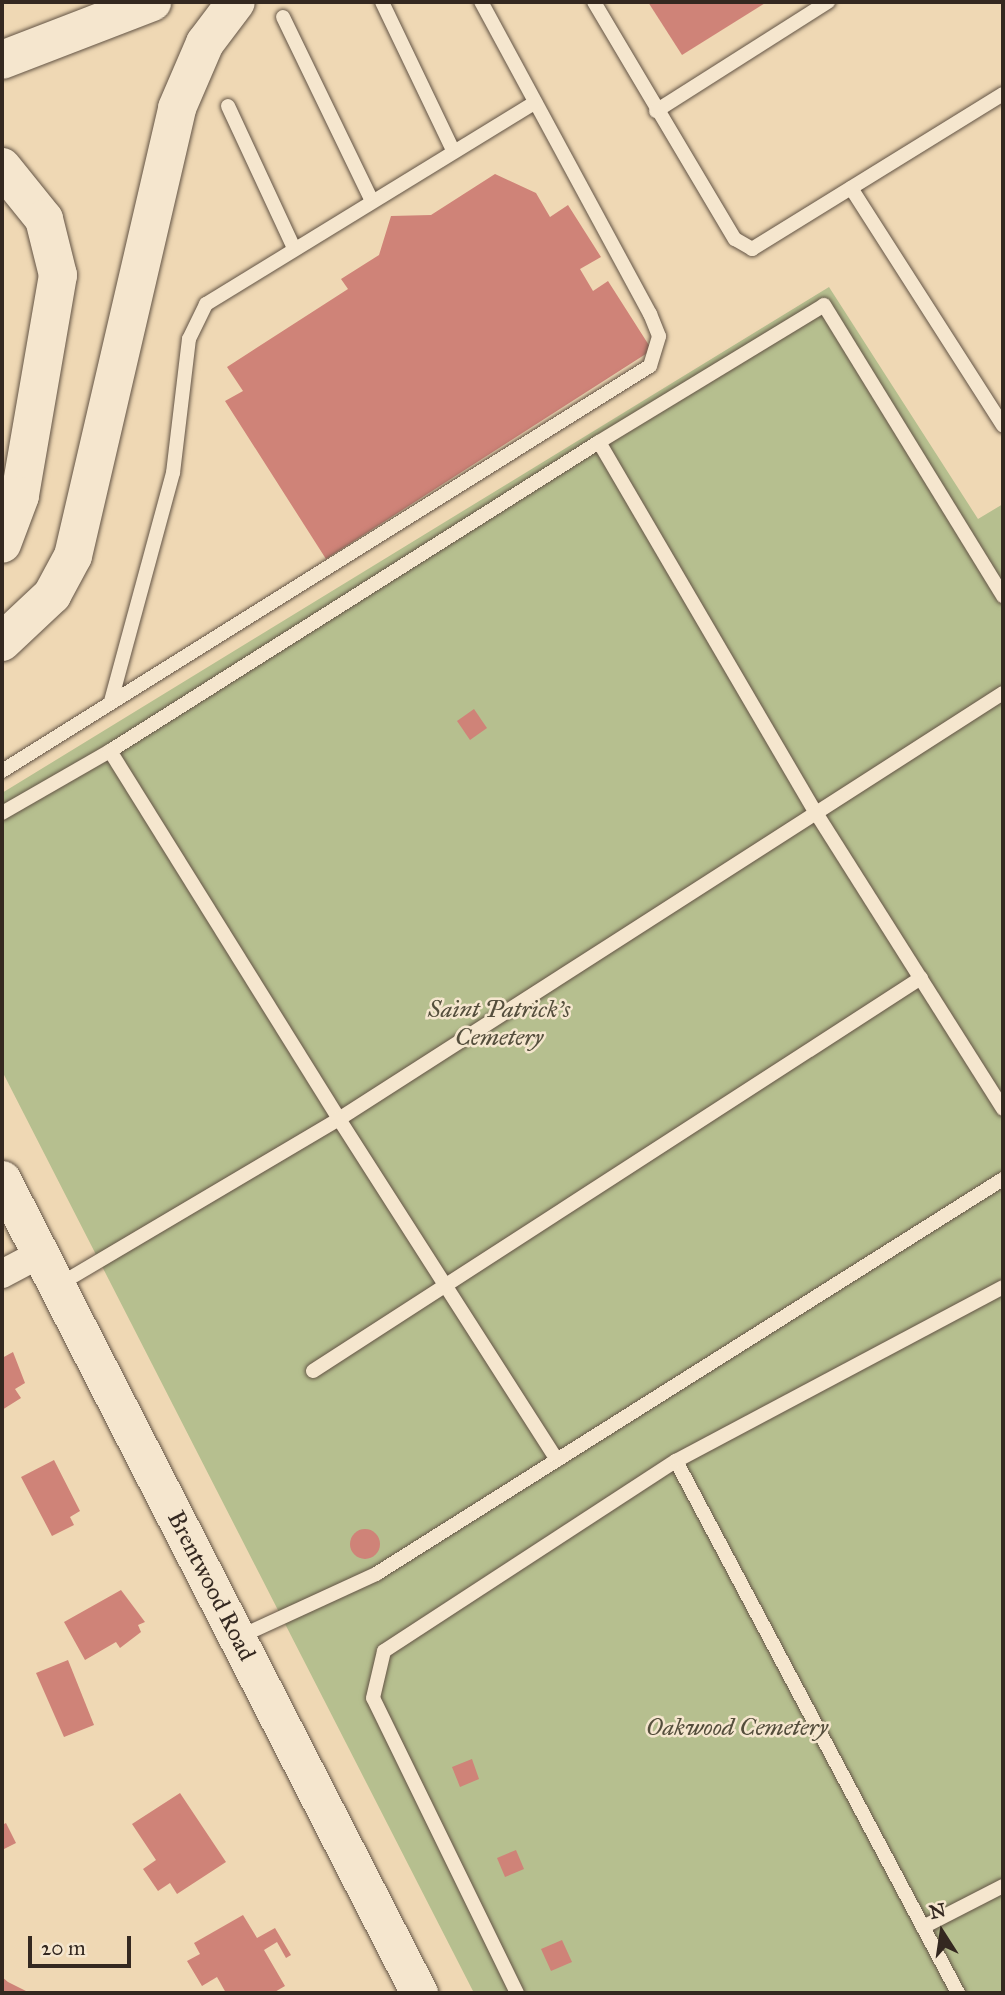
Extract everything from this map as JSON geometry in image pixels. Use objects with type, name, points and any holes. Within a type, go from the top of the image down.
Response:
[{"type":"main road","points":[[2,60],[152,2]]},
{"type":"main road","points":[[2,642],[52,595],[73,556],[181,97],[205,43],[236,2]]},
{"type":"main road","points":[[2,167],[44,219],[58,275],[20,496],[2,544]]},
{"type":"street","name":"Brentwood Road","points":[[2,1179],[419,1993]]},
{"type":"street","points":[[2,1274],[40,1254]]},
{"type":"lane","points":[[382,2],[454,152]]},
{"type":"lane","points":[[2,771],[650,366],[659,336],[650,314],[481,2]]},
{"type":"lane","points":[[594,2],[656,111],[735,239],[752,249],[1003,94]]},
{"type":"lane","points":[[656,111],[828,2]]},
{"type":"lane","points":[[283,18],[372,201]]},
{"type":"lane","points":[[111,701],[173,473],[189,339],[206,304],[535,102]]},
{"type":"lane","points":[[228,106],[294,248]]},
{"type":"lane","points":[[851,187],[1003,426]]},
{"type":"lane","points":[[2,813],[110,751],[599,442],[824,305],[1003,596]]},
{"type":"lane","points":[[599,442],[816,813],[1003,1109]]},
{"type":"lane","points":[[57,1286],[339,1119],[1003,693]]},
{"type":"lane","points":[[110,751],[339,1119],[556,1460]]},
{"type":"lane","points":[[313,1371],[920,978]]},
{"type":"lane","points":[[237,1638],[376,1574],[1003,1179]]},
{"type":"lane","points":[[517,1993],[373,1698],[376,1675],[384,1651],[676,1461],[1001,1293]]},
{"type":"lane","points":[[676,1461],[958,1993]]},
{"type":"lane","points":[[923,1927],[1003,1886]]},
{"type":"green space","name":"Saint Patrick's Cemetery","points":[[829,287],[978,519],[1003,504],[1003,1993],[474,1993],[2,1071],[2,793]]},
{"type":"building","points":[[648,2],[767,2],[682,55]]},
{"type":"building","points":[[495,174],[536,193],[550,217],[568,205],[601,257],[580,269],[593,291],[608,281],[652,350],[326,559],[225,401],[243,391],[227,367],[348,289],[341,279],[379,255],[391,216],[431,215]]},
{"type":"building","points":[[474,709],[487,728],[470,740],[457,721]]},
{"type":"building","points":[[13,1352],[25,1383],[15,1389],[21,1398],[2,1410],[2,1358]]},
{"type":"building","points":[[54,1460],[80,1511],[70,1517],[74,1525],[52,1536],[21,1477]]},
{"type":"building","points":[[365,1529],[376,1533],[380,1544],[376,1555],[365,1559],[354,1555],[350,1544],[354,1533]]},
{"type":"building","points":[[121,1590],[145,1622],[138,1625],[141,1632],[120,1648],[116,1642],[85,1660],[64,1622]]},
{"type":"building","points":[[68,1660],[94,1725],[64,1737],[36,1673]]},
{"type":"building","points":[[472,1759],[479,1779],[460,1787],[452,1767]]},
{"type":"building","points":[[180,1793],[226,1862],[177,1894],[170,1883],[158,1891],[143,1869],[156,1860],[132,1824]]},
{"type":"building","points":[[6,1823],[16,1843],[2,1850],[2,1825]]},
{"type":"building","points":[[516,1850],[524,1869],[505,1877],[497,1858]]},
{"type":"building","points":[[243,1915],[257,1938],[275,1928],[291,1955],[286,1958],[277,1942],[264,1950],[285,1986],[273,1993],[226,1993],[217,1977],[202,1986],[187,1961],[200,1954],[194,1943]]},
{"type":"building","points":[[562,1940],[572,1962],[551,1971],[541,1949]]},
{"type":"building","points":[[2,1977],[8,1982],[30,1993],[2,1993]]},
{"type":"park label","name":"Oakwood Cemetery","points":[[737,1728]]}]
